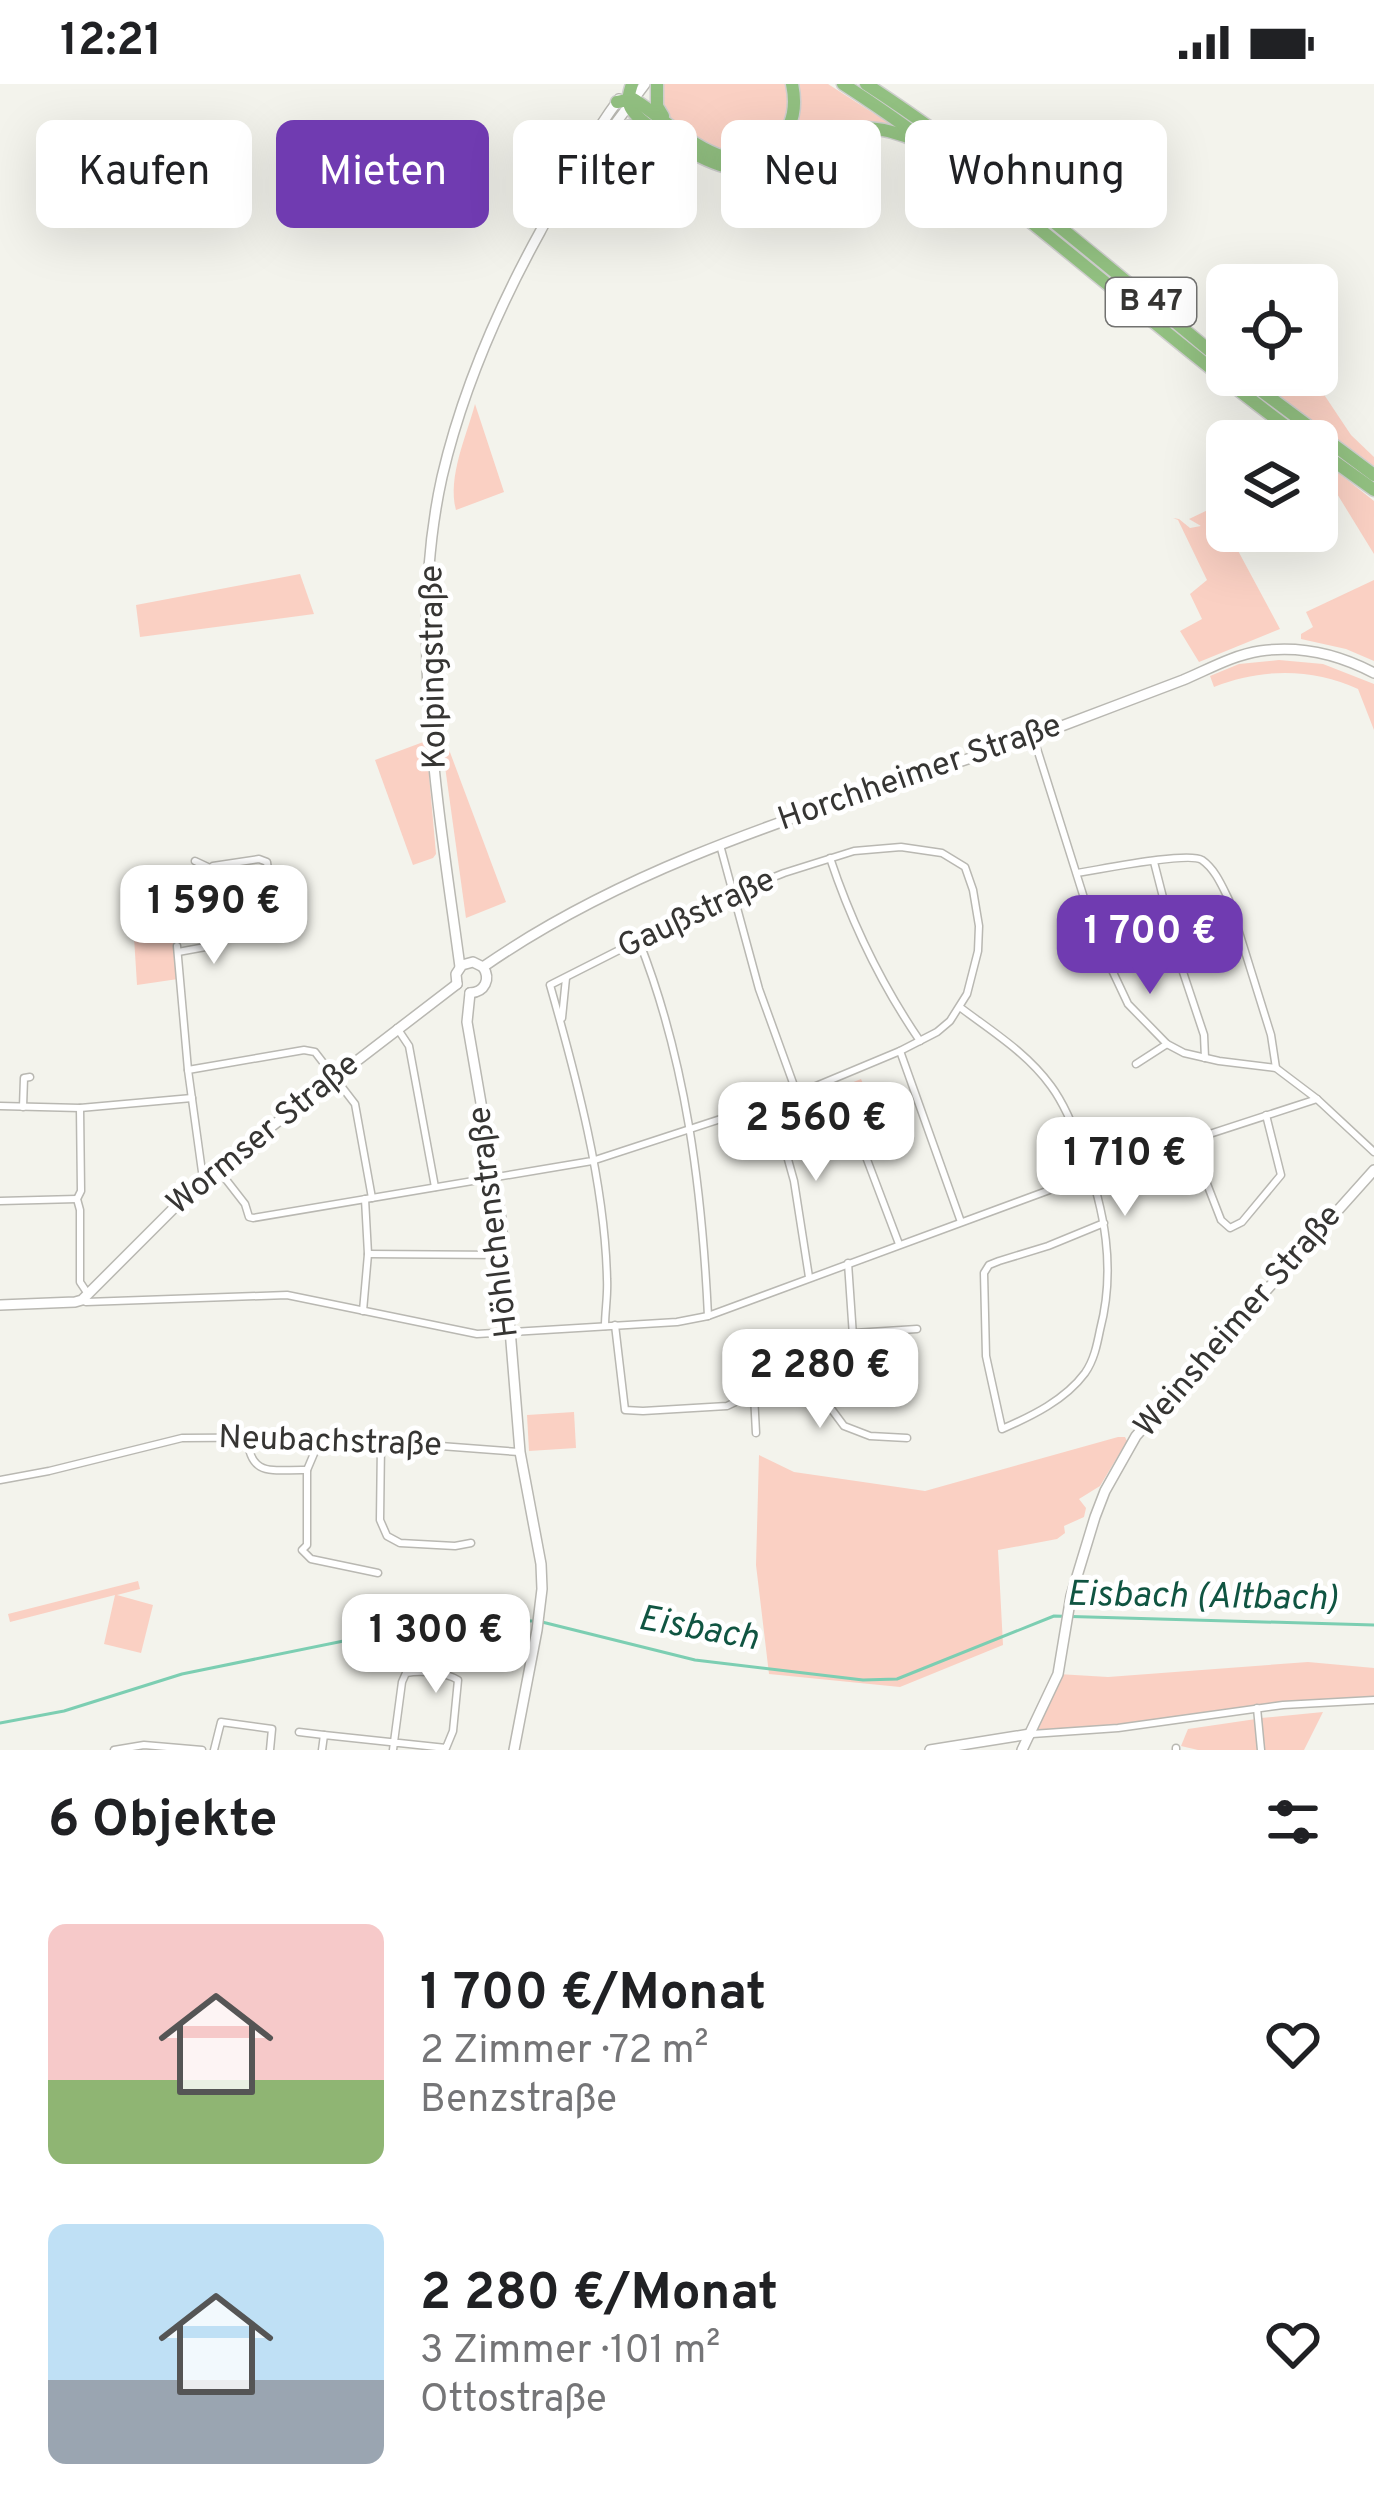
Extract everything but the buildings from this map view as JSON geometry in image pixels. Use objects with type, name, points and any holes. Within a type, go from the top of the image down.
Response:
[{"type":"highway","points":[[657,84],[659,120]]},
{"type":"highway","points":[[697,145],[735,159],[756,156],[779,140],[790,122],[793,84]]},
{"type":"highway","name":"B 47","points":[[843,84],[905,127]]},
{"type":"highway","name":"B 47","points":[[866,84],[963,152],[1206,347]]},
{"type":"highway","points":[[628,95],[655,120]]},
{"type":"highway","points":[[697,155],[729,168],[752,166],[822,134],[867,127],[905,136]]},
{"type":"highway","name":"B 47","points":[[1039,228],[1280,420]]},
{"type":"highway","points":[[1268,396],[1374,475]]},
{"type":"highway","points":[[1338,464],[1374,490]]},
{"type":"main road","name":"Kolpingstraße","points":[[609,120],[628,95],[645,84]]},
{"type":"main road","name":"Kolpingstraße","points":[[460,967],[429,680],[435,520],[448,454],[472,376],[542,228]]},
{"type":"main road","name":"Horchheimer Straße","points":[[478,964],[652,873],[719,844],[1033,736],[1258,651],[1321,652],[1374,673]]},
{"type":"main road","name":"Kolpingstraße","points":[[456,933],[466,954],[478,964]]},
{"type":"main road","points":[[478,964],[487,975],[485,985],[470,993],[457,984],[456,974],[460,967],[478,964]]},
{"type":"main road","name":"Wormser Straße","points":[[85,1297],[203,1179],[457,984]]},
{"type":"main road","name":"Höhlchenstraße","points":[[470,993],[467,1022],[504,1255],[520,1452],[541,1564],[537,1630],[514,1750]]},
{"type":"main road","name":"Weinsheimer Straße","points":[[1022,1750],[1058,1674],[1068,1615],[1095,1517],[1136,1436],[1374,1170]]},
{"type":"main road","points":[[0,1305],[76,1302],[85,1297]]},
{"type":"main road","points":[[930,1750],[1030,1734]]},
{"type":"street","points":[[1033,736],[1096,936],[1128,1004],[1167,1044],[1184,1053],[1276,1068],[1318,1099],[1374,1152]]},
{"type":"street","points":[[719,844],[760,989],[797,1094]]},
{"type":"street","name":"Gaußstraße","points":[[566,978],[734,894],[830,858],[867,849],[917,848],[942,853],[965,867],[977,911],[979,941],[973,980],[961,1007]]},
{"type":"street","points":[[1077,873],[1191,856],[1201,859],[1219,878],[1229,900],[1276,1068]]},
{"type":"street","points":[[830,858],[869,958],[920,1041]]},
{"type":"street","points":[[195,861],[210,868],[261,859],[267,862],[276,922],[274,929],[220,938],[212,946],[177,949],[203,1179]]},
{"type":"street","points":[[1154,862],[1204,1035],[1205,1058]]},
{"type":"street","points":[[210,868],[215,933],[220,938]]},
{"type":"street","points":[[639,941],[668,1026],[689,1130],[708,1316]]},
{"type":"street","points":[[561,1022],[566,978]]},
{"type":"street","points":[[566,978],[550,985],[592,1161],[606,1260],[605,1326]]},
{"type":"street","points":[[217,1168],[242,1197],[250,1218],[592,1161],[797,1094],[900,1052],[937,1032],[961,1007],[1016,1049],[1048,1082],[1066,1110],[1104,1223],[1108,1290],[1094,1357],[1071,1388],[1037,1413],[1002,1429],[986,1356],[984,1273],[989,1265],[1104,1223]]},
{"type":"street","points":[[397,1028],[409,1046],[434,1186]]},
{"type":"street","points":[[1136,1064],[1167,1044]]},
{"type":"street","points":[[188,1070],[308,1049],[355,1104],[368,1198],[363,1311]]},
{"type":"street","points":[[900,1052],[961,1222]]},
{"type":"street","points":[[23,1107],[24,1078],[30,1077]]},
{"type":"street","points":[[0,1106],[80,1108],[192,1098]]},
{"type":"street","points":[[80,1108],[81,1190],[77,1199],[80,1282],[86,1302],[286,1295],[477,1334],[509,1334],[708,1316],[1091,1175],[1318,1099]]},
{"type":"street","points":[[772,1102],[794,1181],[809,1277]]},
{"type":"street","points":[[1190,1140],[1221,1220],[1230,1228],[1242,1222],[1281,1175],[1266,1115]]},
{"type":"street","points":[[863,1150],[899,1244]]},
{"type":"street","points":[[0,1201],[77,1199]]},
{"type":"street","points":[[368,1254],[504,1255]]},
{"type":"street","points":[[615,1325],[625,1410],[727,1406],[754,1395],[815,1388],[854,1333],[848,1263]]},
{"type":"street","points":[[854,1333],[917,1329]]},
{"type":"street","points":[[786,1351],[805,1349],[829,1368]]},
{"type":"street","points":[[815,1388],[844,1426],[870,1436],[907,1438]]},
{"type":"street","points":[[754,1395],[757,1433]]},
{"type":"street","points":[[247,1436],[250,1459],[261,1468],[307,1470]]},
{"type":"street","points":[[321,1437],[307,1470],[308,1545],[302,1550],[310,1559],[378,1573]]},
{"type":"street","name":"Neubachstraße","points":[[0,1480],[178,1438],[321,1437],[520,1452]]},
{"type":"street","points":[[381,1443],[380,1520],[387,1536],[400,1543],[471,1543]]},
{"type":"street","points":[[298,1732],[394,1746],[446,1748],[453,1731],[458,1680],[406,1673],[394,1746]]},
{"type":"street","points":[[1030,1734],[1374,1700]]},
{"type":"street","points":[[1257,1708],[1261,1750]]},
{"type":"street","points":[[214,1750],[221,1722],[272,1729],[270,1750]]},
{"type":"street","points":[[322,1750],[324,1735]]},
{"type":"street","points":[[114,1750],[202,1750]]},
{"type":"shaded area","points":[[660,84],[787,84],[790,110],[786,120],[721,120],[721,151],[697,139],[697,120],[671,120],[661,103]]},
{"type":"shaded area","points":[[798,84],[828,84],[898,129],[881,128],[881,120],[793,120],[800,106]]},
{"type":"shaded area","points":[[1274,396],[1325,396],[1351,435],[1374,457],[1374,469],[1338,443],[1338,420],[1307,420]]},
{"type":"shaded area","points":[[475,404],[504,492],[456,510],[456,470]]},
{"type":"shaded area","points":[[1338,473],[1374,501],[1374,554],[1338,495]]},
{"type":"shaded area","points":[[1206,511],[1206,552],[1239,552],[1280,629],[1199,662],[1180,631],[1202,619],[1190,594],[1207,580],[1173,518],[1179,519],[1190,528],[1201,526],[1189,519]]},
{"type":"shaded area","points":[[300,574],[314,614],[140,637],[136,605]]},
{"type":"shaded area","points":[[1374,580],[1374,661],[1301,639],[1313,627],[1306,612]]},
{"type":"shaded area","points":[[1279,660],[1323,664],[1374,684],[1374,730],[1358,689],[1341,682],[1287,673],[1250,676],[1214,687],[1210,676],[1239,664]]},
{"type":"shaded area","points":[[445,739],[506,902],[466,918],[443,752]]},
{"type":"shaded area","points":[[426,741],[436,854],[413,865],[375,760]]},
{"type":"shaded area","points":[[130,872],[165,875],[178,979],[137,985]]},
{"type":"shaded area","points":[[861,1079],[881,1128],[838,1145],[818,1096]]},
{"type":"shaded area","points":[[574,1412],[576,1448],[529,1451],[527,1415]]},
{"type":"shaded area","points":[[1118,1437],[1127,1441],[1100,1486],[1079,1499],[1086,1508],[1084,1517],[1064,1526],[1065,1533],[1057,1539],[998,1550],[1003,1645],[900,1687],[769,1674],[756,1565],[759,1455],[794,1472],[925,1491]]},
{"type":"shaded area","points":[[138,1581],[140,1589],[117,1595],[153,1605],[141,1653],[104,1644],[115,1595],[10,1622],[8,1614]]},
{"type":"shaded area","points":[[1308,1662],[1374,1668],[1374,1700],[1030,1734],[1058,1674],[1108,1677]]},
{"type":"shaded area","points":[[1323,1712],[1304,1750],[1263,1750],[1261,1718]]},
{"type":"shaded area","points":[[1256,1719],[1258,1750],[1181,1746],[1188,1729]]},
{"type":"waterway","name":"Eisbach (Altbach)","points":[[542,1622],[695,1660],[863,1680],[897,1679],[1054,1616],[1374,1625]]},
{"type":"waterway","name":"Eisbach","points":[[0,1723],[64,1711],[182,1674],[373,1635],[476,1619],[532,1621]]}]
